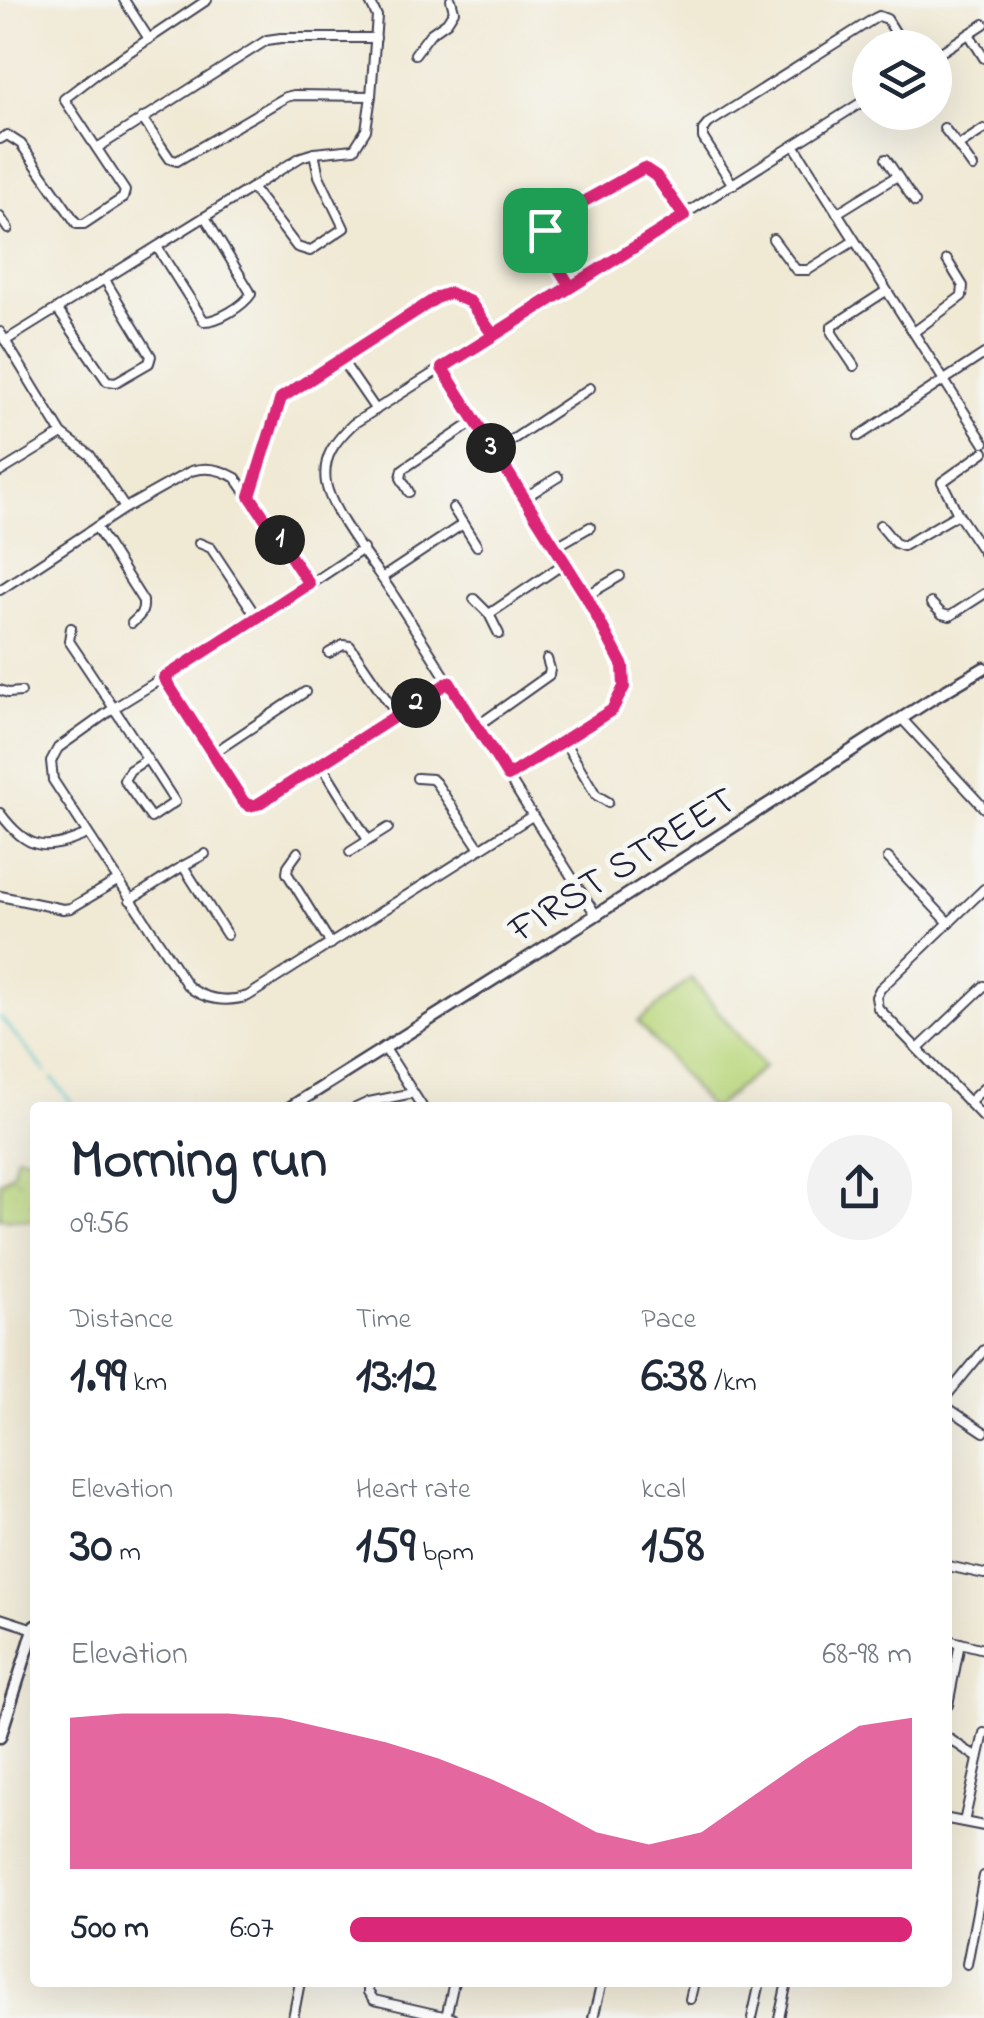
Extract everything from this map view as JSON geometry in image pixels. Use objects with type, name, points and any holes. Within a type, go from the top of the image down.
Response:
[{"type":"street","points":[[124,0],[149,38]]},
{"type":"street","points":[[0,139],[7,134],[21,144],[73,221],[80,225],[126,194],[64,99],[208,0]]},
{"type":"street","points":[[124,508],[90,455],[62,434],[3,337],[106,280],[300,157],[354,149],[366,130],[371,96],[378,16],[369,0]]},
{"type":"street","points":[[415,54],[430,34],[447,22],[454,11],[451,0]]},
{"type":"street","points":[[857,30],[879,16],[894,30]]},
{"type":"street","points":[[952,45],[984,24]]},
{"type":"street","points":[[733,185],[703,138],[709,123],[852,33]]},
{"type":"street","points":[[969,34],[984,58]]},
{"type":"street","points":[[97,148],[267,40],[376,38]]},
{"type":"street","points":[[142,118],[170,158],[177,160],[286,97],[371,96]]},
{"type":"street","points":[[596,915],[330,499],[325,470],[329,452],[353,424],[852,108]]},
{"type":"street","points":[[958,146],[984,129]]},
{"type":"street","points":[[946,130],[974,166]]},
{"type":"street","points":[[794,145],[984,444]]},
{"type":"street","points":[[252,188],[296,246],[310,251],[344,228],[319,176],[314,153]]},
{"type":"street","points":[[886,160],[914,202]]},
{"type":"street","points":[[570,286],[545,248],[542,234],[581,203],[644,168],[656,176],[684,216]]},
{"type":"street","points":[[837,212],[896,176]]},
{"type":"street","points":[[0,217],[8,229]]},
{"type":"street","points":[[157,247],[204,321],[212,321],[247,300],[250,290],[206,217]]},
{"type":"street","points":[[774,239],[796,270],[802,272],[854,240]]},
{"type":"street","points":[[914,332],[962,296],[963,286],[947,260]]},
{"type":"street","points":[[58,309],[107,381],[116,382],[150,362],[151,356],[106,280]]},
{"type":"street","points":[[854,366],[832,326],[886,291]]},
{"type":"street","points":[[250,496],[281,398],[446,294],[470,302],[493,335]]},
{"type":"street","points":[[859,436],[984,354]]},
{"type":"street","points":[[341,359],[376,410]]},
{"type":"street","points":[[442,368],[586,596],[623,666],[622,695],[612,710],[508,776]]},
{"type":"street","points":[[494,452],[590,388]]},
{"type":"street","points":[[409,492],[401,478],[402,470],[475,422]]},
{"type":"street","points":[[0,472],[62,434]]},
{"type":"street","points":[[984,452],[943,480],[942,486],[984,552]]},
{"type":"street","points":[[0,590],[124,508],[199,469],[226,472],[236,478],[309,584]]},
{"type":"street","points":[[524,498],[558,477]]},
{"type":"street","points":[[453,508],[478,546]]},
{"type":"street","points":[[880,524],[903,546],[958,514]]},
{"type":"street","points":[[382,578],[463,524]]},
{"type":"street","points":[[96,527],[142,601],[140,615],[132,623]]},
{"type":"street","points":[[555,547],[590,527]]},
{"type":"street","points":[[199,543],[211,548],[258,619]]},
{"type":"street","points":[[363,550],[114,708],[58,748],[51,761],[54,780],[87,834],[187,985],[211,998],[238,1000],[532,816]]},
{"type":"street","points":[[489,614],[565,563]]},
{"type":"street","points":[[586,596],[620,576]]},
{"type":"street","points":[[932,603],[942,614],[950,616],[984,594]]},
{"type":"street","points":[[474,599],[489,614],[499,634]]},
{"type":"street","points":[[71,628],[69,641],[114,708],[175,802],[150,818],[124,780],[130,770],[147,759]]},
{"type":"street","points":[[328,653],[343,645],[350,646],[396,715]]},
{"type":"street","points":[[476,726],[549,675],[546,660]]},
{"type":"street","name":"FIRST STREET","points":[[298,1102],[984,668]]},
{"type":"street","points":[[164,678],[249,806],[258,804],[449,682]]},
{"type":"street","points":[[0,690],[21,692]]},
{"type":"street","points":[[212,754],[305,692]]},
{"type":"street","points":[[902,719],[984,808]]},
{"type":"street","points":[[564,741],[596,795],[608,802]]},
{"type":"street","points":[[321,764],[368,840]]},
{"type":"street","points":[[418,778],[432,779],[480,849]]},
{"type":"street","points":[[0,813],[31,843],[63,844],[87,834]]},
{"type":"street","points":[[350,852],[388,828]]},
{"type":"street","points":[[298,852],[288,866],[288,873],[331,944]]},
{"type":"street","points":[[130,900],[205,854]]},
{"type":"street","points":[[888,858],[949,923]]},
{"type":"street","points":[[183,866],[227,935]]},
{"type":"street","points":[[0,896],[71,908],[117,881]]},
{"type":"street","points":[[984,888],[880,988],[876,997],[878,1008],[984,1118]]},
{"type":"street","points":[[918,1050],[984,986]]},
{"type":"street","points":[[384,1047],[419,1102]]},
{"type":"street","points":[[969,1102],[984,1088]]},
{"type":"street","points":[[369,1102],[413,1092]]},
{"type":"street","points":[[952,1389],[984,1350]]},
{"type":"street","points":[[952,1411],[984,1432]]},
{"type":"street","points":[[952,1567],[984,1574]]},
{"type":"street","points":[[0,1618],[30,1626]]},
{"type":"street","points":[[0,1737],[30,1640]]},
{"type":"street","points":[[952,1641],[984,1648]]},
{"type":"street","points":[[952,1684],[960,1643]]},
{"type":"street","points":[[964,1822],[984,1733]]},
{"type":"street","points":[[952,1741],[978,1758]]},
{"type":"street","points":[[952,1820],[984,1826]]},
{"type":"street","points":[[968,1964],[984,1876]]},
{"type":"street","points":[[292,2018],[299,1987]]},
{"type":"street","points":[[368,1987],[374,2000],[449,2017],[453,1987]]},
{"type":"street","points":[[593,2018],[601,1987]]},
{"type":"street","points":[[690,1999],[693,1987]]},
{"type":"street","points":[[752,2018],[759,1987]]},
{"type":"street","points":[[779,2018],[786,1987]]},
{"type":"green space","points":[[691,978],[764,1067],[721,1102],[705,1102],[638,1022]]},
{"type":"green space","points":[[17,1155],[30,1159],[30,1220],[0,1218],[0,1182],[13,1172]]},
{"type":"waterway","points":[[0,1017],[46,1072]]},
{"type":"waterway","points":[[52,1078],[71,1102]]},
{"type":"route","points":[[644,168],[656,176],[684,216],[442,368],[586,596],[623,666],[622,695],[612,710],[508,776],[449,682],[258,804],[249,806],[164,678],[309,584],[250,496],[281,398],[438,297],[450,293],[470,302],[493,335],[570,286],[542,242],[545,230],[581,203],[644,168]]}]
